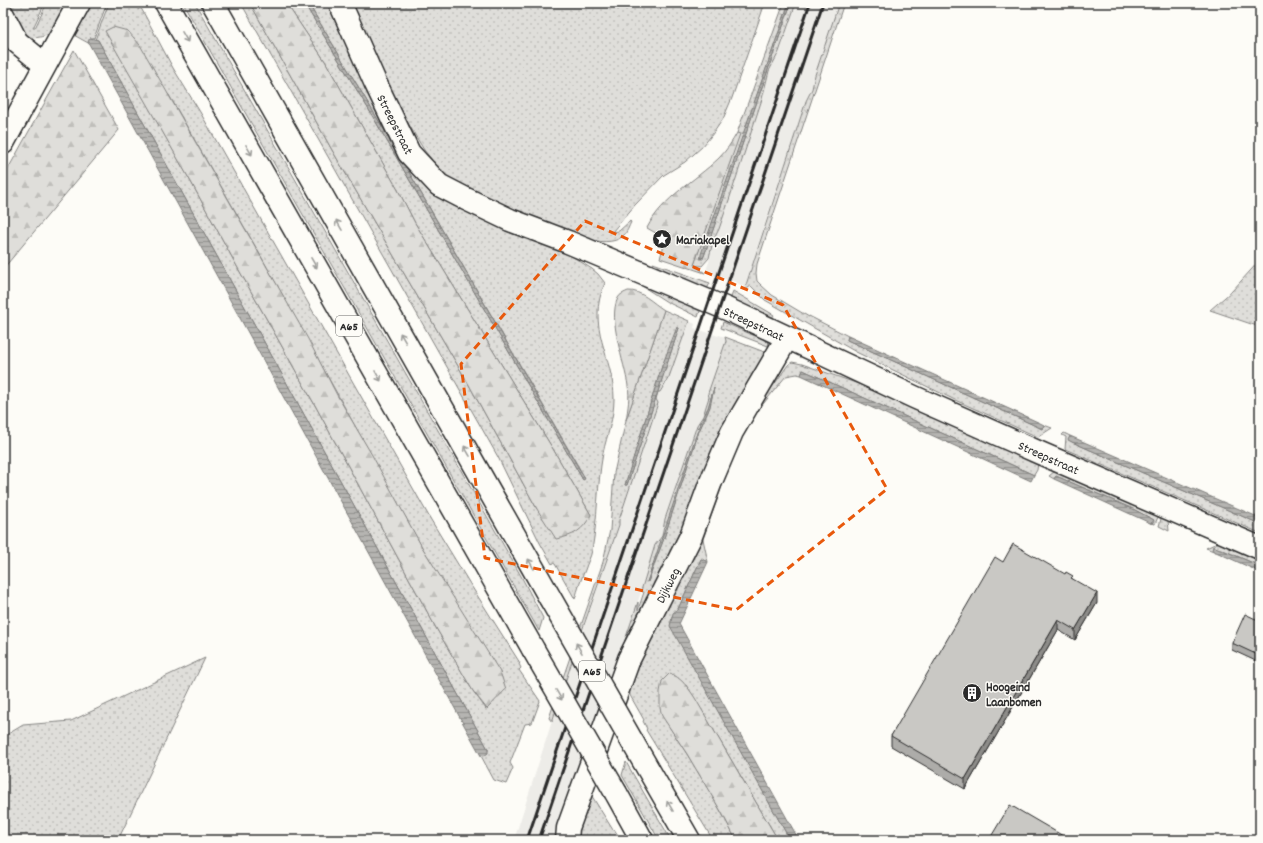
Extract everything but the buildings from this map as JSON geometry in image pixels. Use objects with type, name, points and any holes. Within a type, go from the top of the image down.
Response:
[{"type":"main road","points":[[3,143],[79,3]]},
{"type":"main road","name":"A65","points":[[166,3],[642,840]]},
{"type":"main road","name":"A65","points":[[213,3],[689,840]]},
{"type":"main road","name":"Streepstraat","points":[[340,3],[375,82],[409,153],[439,185],[510,220],[568,242],[727,310],[914,397],[1260,548]]},
{"type":"main road","points":[[3,15],[17,42],[45,64]]},
{"type":"main road","name":"Dijkweg","points":[[567,840],[568,828],[629,659],[691,536],[710,484],[732,432],[787,338]]},
{"type":"highlighted area","points":[[585,221],[783,305],[887,489],[736,610],[485,558],[461,364]]},
{"type":"shaded area","points":[[304,3],[308,3],[398,153],[585,479],[583,480],[369,110]]},
{"type":"shaded area","points":[[789,3],[791,3],[704,256],[701,259],[701,254]]},
{"type":"shaded area","points":[[796,3],[839,3],[815,75],[812,89],[806,101],[767,217],[745,288],[736,282],[705,273],[709,262],[713,241],[719,229],[729,200],[762,99],[769,71],[779,52]]},
{"type":"shaded area","points":[[90,38],[98,40],[488,749],[488,753],[484,756],[480,754],[88,42]]},
{"type":"shaded area","points":[[689,321],[695,324],[694,328],[725,337],[726,341],[703,416],[697,425],[665,519],[662,536],[655,545],[634,615],[554,840],[514,840],[553,718],[619,526],[619,520],[658,404],[656,399],[658,392],[660,392],[669,377]]},
{"type":"shaded area","points":[[677,327],[679,328],[627,485],[625,485],[662,366]]},
{"type":"shaded area","points":[[848,336],[1044,425],[1042,429],[847,340]]},
{"type":"shaded area","points":[[803,370],[1034,475],[1031,481],[801,375]]},
{"type":"shaded area","points":[[714,388],[710,407],[699,431],[663,541],[647,582],[700,424],[708,408]]},
{"type":"shaded area","points":[[1070,436],[1260,518],[1260,524],[1072,442],[1068,440]]},
{"type":"shaded area","points":[[1056,476],[1133,509],[1154,520],[1150,523],[1054,479]]},
{"type":"shaded area","points":[[1213,546],[1260,566],[1260,572],[1212,550]]},
{"type":"shaded area","points":[[701,559],[708,562],[679,624],[799,840],[790,840],[670,626],[673,613],[678,609]]},
{"type":"green space","points":[[6,3],[45,3],[33,28],[35,28],[47,3],[66,3],[50,32],[43,36],[33,38],[27,36],[17,28]]},
{"type":"green space","points":[[89,3],[107,3],[94,38],[90,38],[89,40],[90,44],[72,34]]},
{"type":"green space","points":[[109,3],[135,3],[138,9],[141,8],[173,68],[200,112],[431,520],[520,663],[521,668],[519,670],[540,701],[532,723],[525,724],[510,763],[513,768],[506,784],[494,780],[480,754],[481,755],[488,751],[488,749],[98,40],[95,40]],"holes":[[[106,31],[169,95],[262,258],[422,547],[446,587],[486,709],[473,691],[436,628],[316,407]]]},
{"type":"green space","points":[[183,3],[195,3],[521,576],[543,618],[539,631]]},
{"type":"green space","points":[[241,3],[250,3],[332,150],[468,383],[537,509],[591,515],[553,449],[415,223],[325,61],[286,3],[304,3],[369,110],[583,480],[585,478],[398,153],[308,3],[331,3],[426,175],[548,241],[592,269],[605,283],[600,299],[598,314],[599,328],[613,384],[614,406],[601,465],[594,538],[591,553],[575,599],[555,564],[552,564],[540,543],[498,457]]},
{"type":"green space","points":[[250,3],[286,3],[325,61],[415,223],[553,449],[591,515],[585,525],[577,532],[556,539],[537,509],[468,383],[332,150]]},
{"type":"green space","points":[[345,3],[765,3],[732,98],[723,119],[703,146],[685,162],[664,175],[635,205],[612,232],[619,231],[630,221],[631,222],[624,235],[620,239],[606,242],[587,239],[482,199],[441,171],[424,150],[399,108]]},
{"type":"green space","points":[[784,3],[789,3],[700,259],[703,259],[791,3],[796,3],[779,52],[769,71],[762,99],[719,229],[713,241],[709,258],[702,266],[694,265],[739,134],[737,133]]},
{"type":"green space","points":[[839,3],[844,3],[757,264],[757,281],[772,295],[809,317],[848,336],[847,340],[1042,429],[1044,425],[1052,428],[1038,437],[955,400],[856,352],[765,300],[751,286],[747,289],[745,288],[806,101],[812,89],[815,75]]},
{"type":"green space","points":[[113,27],[128,31],[140,45],[308,339],[337,395],[372,455],[422,547],[500,672],[506,689],[487,709],[473,691],[436,628],[316,407],[105,31]]},
{"type":"green space","points":[[74,50],[119,130],[3,269],[3,178]]},
{"type":"green space","points":[[737,133],[740,134],[694,265],[705,273],[660,258],[665,242],[663,236],[647,228],[670,198],[719,158]]},
{"type":"green space","points":[[1260,260],[1260,327],[1210,310],[1232,291]]},
{"type":"green space","points":[[653,263],[710,283],[707,289],[655,270]]},
{"type":"green space","points":[[648,285],[669,297],[700,311],[698,317],[667,302],[642,286]]},
{"type":"green space","points":[[628,291],[633,291],[642,295],[664,310],[626,420],[629,390],[614,317],[618,298]]},
{"type":"green space","points":[[733,291],[774,315],[772,318],[731,298]]},
{"type":"green space","points":[[664,310],[689,321],[669,377],[660,392],[658,392],[656,399],[658,403],[619,520],[619,525],[552,722],[549,718],[603,562],[610,530],[614,473],[626,420]],"holes":[[[679,328],[627,485],[625,485],[662,366]]]},
{"type":"green space","points":[[723,322],[769,342],[768,346],[721,328]]},
{"type":"green space","points":[[725,337],[767,353],[610,684],[638,602],[638,610],[644,592],[641,591],[655,545],[662,536],[665,519],[697,425],[703,416],[709,397],[708,393],[726,341]],"holes":[[[714,388],[708,412],[699,431],[648,582],[700,424],[708,408]]]},
{"type":"green space","points":[[792,362],[802,364],[864,386],[1038,463],[1037,470],[1034,475],[803,370],[801,375],[797,374],[786,376],[759,409],[739,439],[703,539],[708,562],[701,559],[678,609],[672,616],[671,628],[675,631],[790,840],[778,840],[686,685],[670,728],[688,755],[721,811],[736,840],[713,840],[646,730],[644,720],[627,690],[590,793],[621,840],[577,840],[578,827],[630,674],[683,577],[734,441],[788,365]]},
{"type":"green space","points":[[1064,433],[1070,436],[1069,440],[1072,442],[1260,524],[1260,533],[1065,449],[1066,437],[1062,435]]},
{"type":"green space","points":[[1055,471],[1168,520],[1169,531],[1159,526],[1161,519],[1158,517],[1155,524],[1150,523],[1154,520],[1133,509],[1056,476],[1054,479],[1049,476]]},
{"type":"green space","points":[[1219,542],[1260,560],[1260,566],[1221,549],[1212,549],[1216,552],[1206,548]]},
{"type":"green space","points":[[205,658],[118,840],[3,840],[3,737],[23,725],[71,721]]},
{"type":"green space","points":[[670,673],[678,677],[690,690],[778,840],[736,840],[722,813],[687,754],[662,716],[660,708],[660,692],[662,681]]},
{"type":"green space","points":[[626,762],[671,840],[659,840],[622,775]]},
{"type":"railway","points":[[527,840],[810,3]]},
{"type":"railway","points":[[539,840],[823,3]]},
{"type":"place","name":"Mariakapel","points":[[662,239]]},
{"type":"place","name":"Hoogeind Laanbomen","points":[[972,693]]}]
